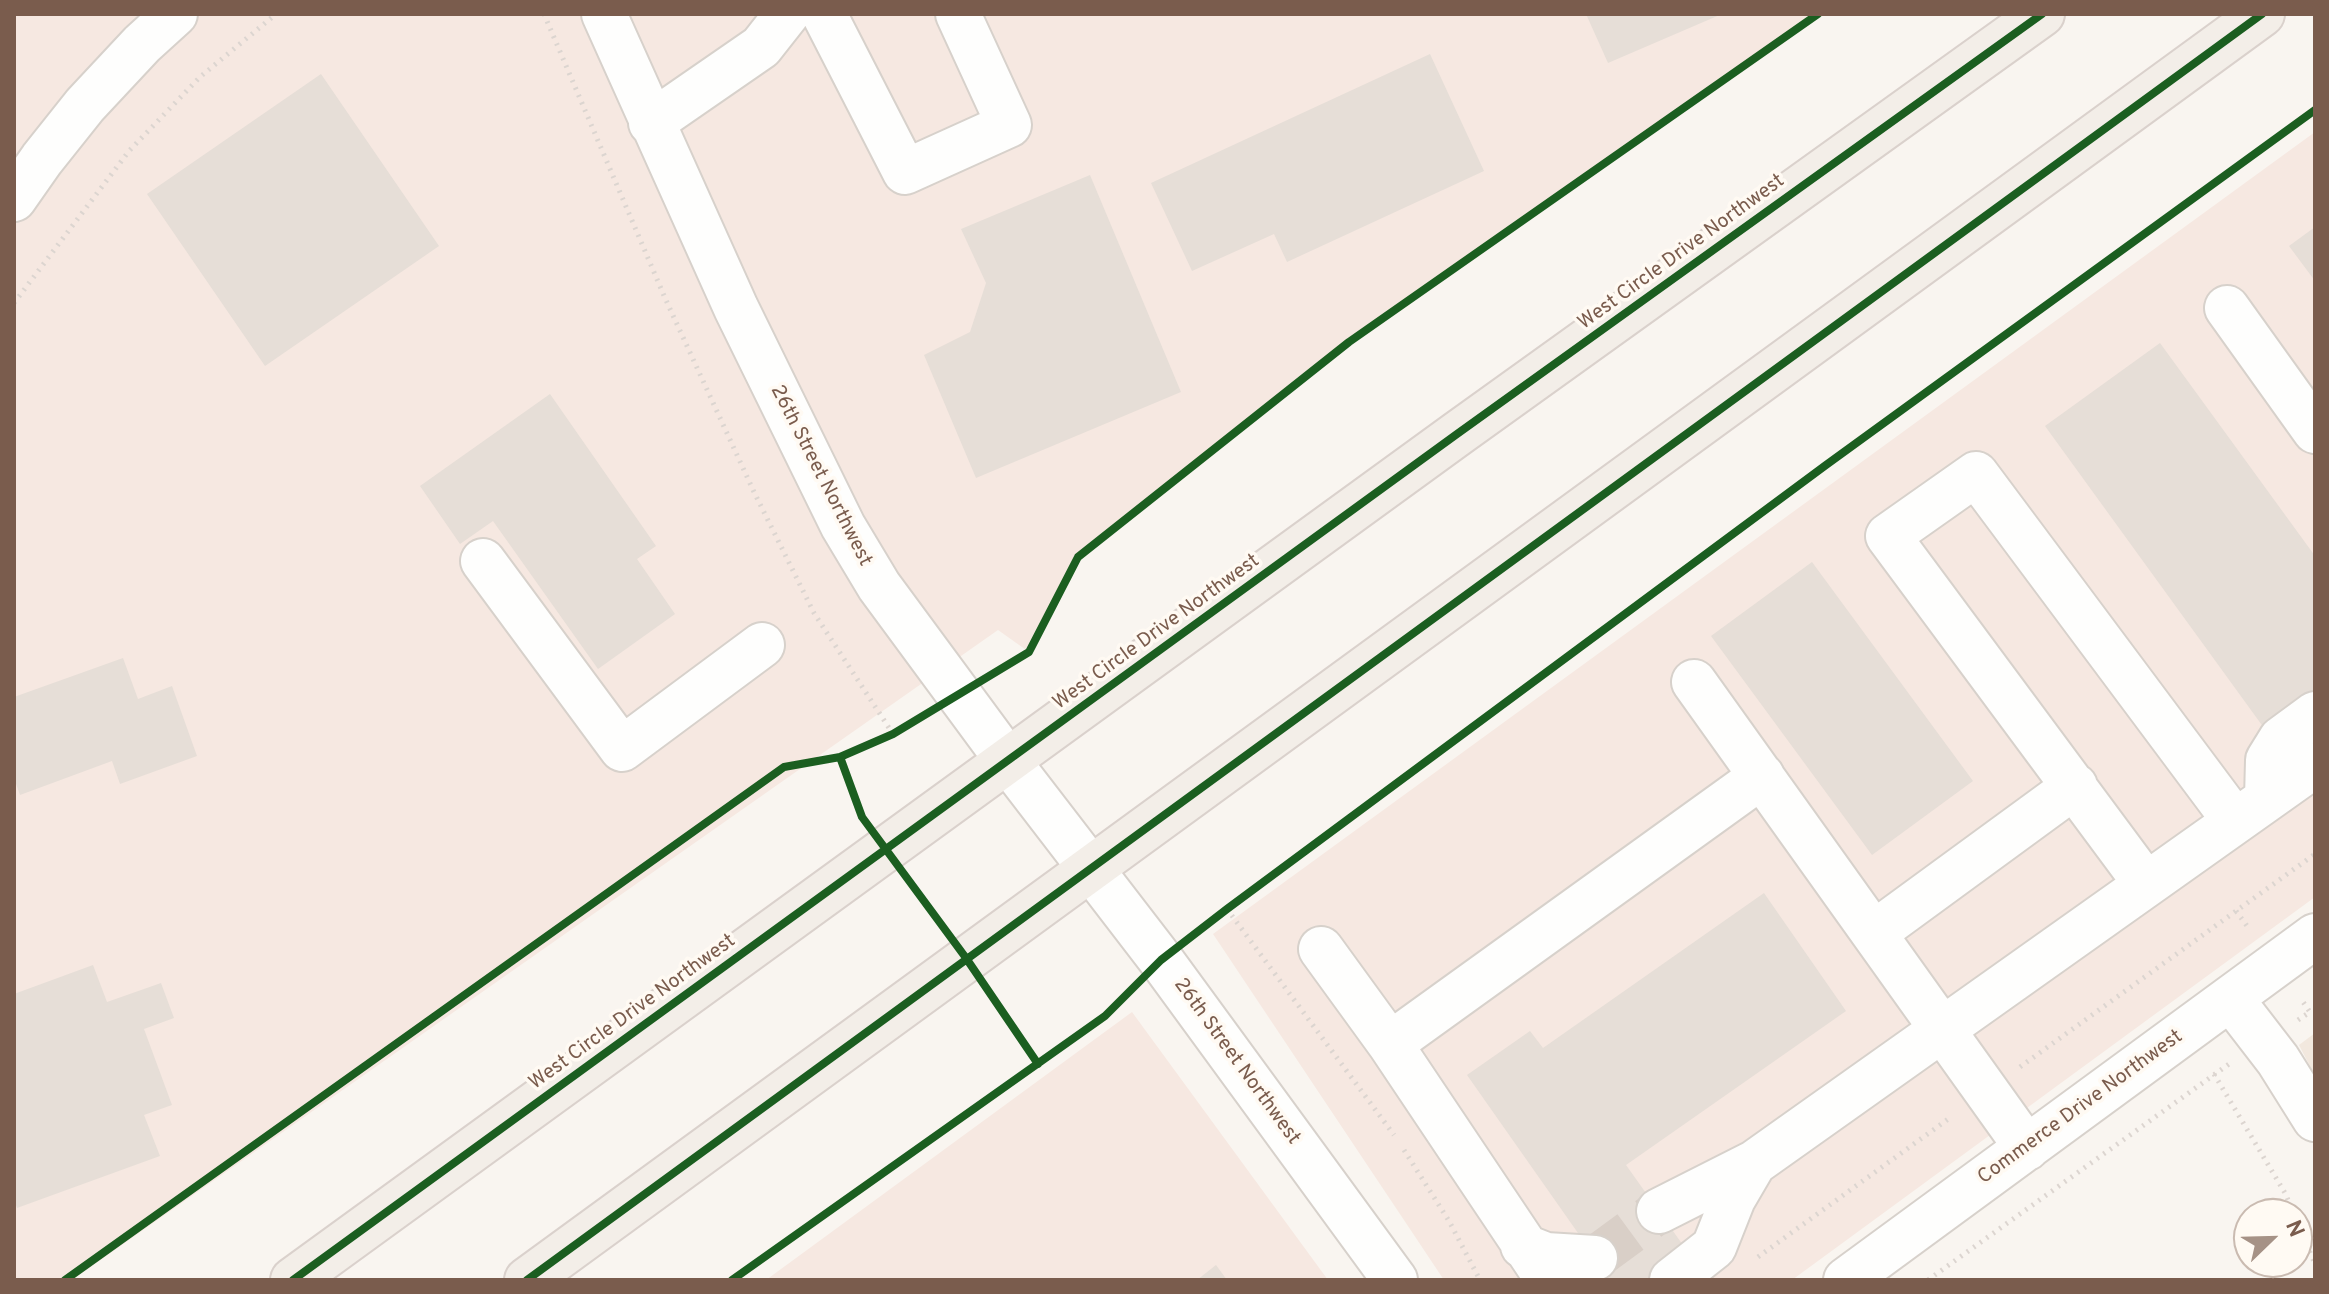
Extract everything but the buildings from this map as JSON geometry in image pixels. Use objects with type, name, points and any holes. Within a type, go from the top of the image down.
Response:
[{"type":"main road","name":"West Circle Drive Northwest","points":[[293,1280],[1457,434],[2042,14]]},
{"type":"main road","points":[[527,1280],[2262,14]]},
{"type":"street","points":[[14,199],[85,105],[175,14]]},
{"type":"street","name":"26th Street Northwest","points":[[604,14],[736,308],[843,526],[879,586],[1008,761],[1091,866],[1395,1280]]},
{"type":"street","points":[[651,123],[761,47],[787,14]]},
{"type":"street","points":[[824,14],[905,172],[1009,125],[958,14]]},
{"type":"street","points":[[2227,308],[2315,431]]},
{"type":"street","points":[[2146,884],[1888,536],[1976,474],[2251,810]]},
{"type":"street","points":[[483,561],[622,749],[762,645]]},
{"type":"street","points":[[1694,682],[2027,1148]]},
{"type":"street","points":[[2251,810],[2268,760],[2281,739],[2315,714]]},
{"type":"street","points":[[1659,1211],[1754,1163],[2315,765]]},
{"type":"street","points":[[1390,1044],[1762,776]]},
{"type":"street","points":[[1874,933],[2075,786]]},
{"type":"street","name":"Commerce Drive Northwest","points":[[1846,1280],[2315,936]]},
{"type":"street","points":[[1321,949],[1390,1044],[1536,1263],[1546,1255],[1595,1258]]},
{"type":"street","points":[[2231,999],[2278,1060],[2315,1119]]},
{"type":"street","points":[[1672,1280],[1714,1247],[1733,1199],[1754,1163]]},
{"type":"path","points":[[14,303],[129,151],[200,77],[276,14]]},
{"type":"path","points":[[544,14],[665,298],[754,492],[814,613],[893,734]]},
{"type":"path","points":[[880,740],[958,694]]},
{"type":"path","points":[[1216,918],[1239,900]]},
{"type":"path","points":[[1227,909],[1397,1139],[1449,1221],[1480,1280]]},
{"type":"path","points":[[1928,1280],[2214,1074],[2287,1198]]},
{"type":"shaded area","points":[[14,14],[1818,14],[1349,342],[1078,557],[1029,652],[998,630],[72,1280],[14,1280]]},
{"type":"shaded area","points":[[2315,132],[2315,897],[1792,1280],[1444,1280],[1213,934]]},
{"type":"shaded area","points":[[1132,1012],[1328,1280],[766,1280]]},
{"type":"shaded area","points":[[2315,1033],[2315,1076],[2299,1045]]},
{"type":"tunnel","points":[[1595,1258],[1659,1211]]},
{"type":"cycle path","points":[[65,1280],[784,767],[840,757],[893,734],[1029,652],[1078,557],[1349,342],[1818,14]]},
{"type":"cycle path","points":[[293,1280],[1457,434],[2042,14]]},
{"type":"cycle path","points":[[527,1280],[2262,14]]},
{"type":"cycle path","points":[[732,1280],[1105,1016],[1161,960],[1227,909],[1826,465],[2315,110]]},
{"type":"cycle path","points":[[840,757],[862,817],[966,958],[1038,1064]]}]
